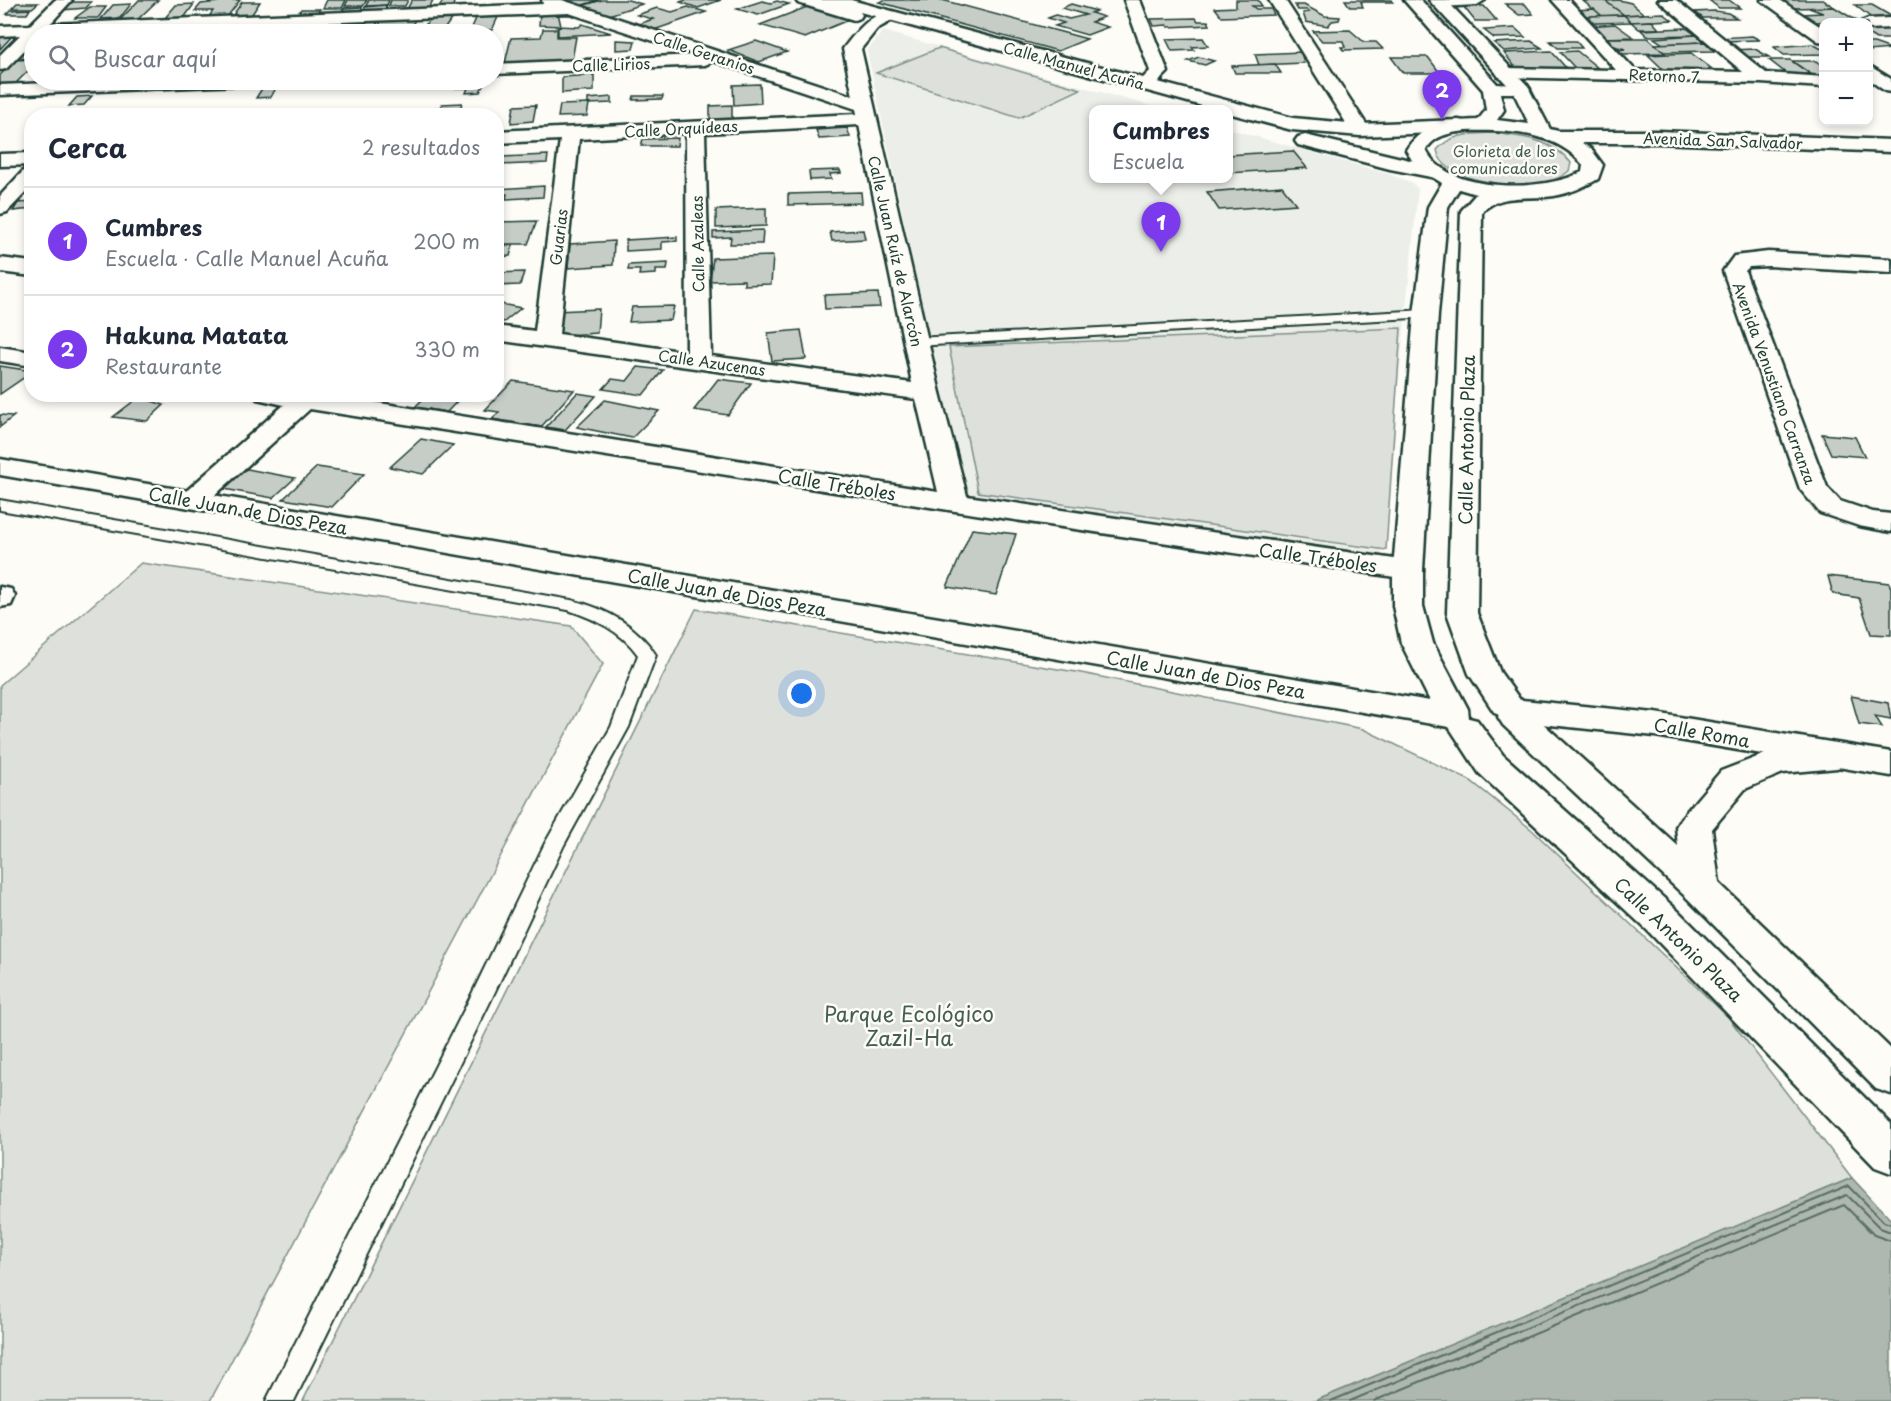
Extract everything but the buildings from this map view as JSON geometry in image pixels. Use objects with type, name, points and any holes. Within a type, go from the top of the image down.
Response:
[{"type":"street","points":[[39,24],[64,0]]},
{"type":"street","name":"Calle Geranios","points":[[545,0],[728,59],[865,112]]},
{"type":"street","name":"Calle Manuel Acuña","points":[[804,0],[1146,84],[1222,105]]},
{"type":"street","name":"Calle Manuel Acuña","points":[[833,0],[884,19],[1178,105]]},
{"type":"street","points":[[1132,0],[1159,72],[1146,84]]},
{"type":"street","points":[[1277,0],[1360,130]]},
{"type":"street","points":[[1412,0],[1491,89],[1495,110],[1484,125]]},
{"type":"street","points":[[1438,1],[1477,0]]},
{"type":"street","points":[[1560,0],[1629,74]]},
{"type":"street","points":[[1666,0],[1761,78]]},
{"type":"street","points":[[1769,0],[1819,30]]},
{"type":"street","points":[[1438,1],[1521,89],[1549,135]]},
{"type":"street","points":[[162,24],[571,8]]},
{"type":"street","name":"Calle Juan Ruíz de Alarcón","points":[[884,19],[852,49],[927,393],[955,503]]},
{"type":"street","points":[[1873,24],[1891,23]]},
{"type":"street","points":[[0,31],[24,30]]},
{"type":"street","points":[[0,65],[24,40]]},
{"type":"street","name":"Calle Lirios","points":[[504,69],[728,59]]},
{"type":"street","points":[[1872,72],[1891,87]]},
{"type":"street","name":"Retorno 7","points":[[1505,73],[1629,74],[1819,82]]},
{"type":"street","points":[[1873,85],[1891,87]]},
{"type":"street","points":[[0,90],[24,89]]},
{"type":"street","points":[[1491,89],[1521,89]]},
{"type":"street","name":"Calle Manuel Acuña","points":[[1233,108],[1280,121],[1317,127],[1360,130],[1459,126]]},
{"type":"street","name":"Calle Orquídeas","points":[[504,137],[695,128],[865,112]]},
{"type":"street","points":[[1233,120],[1328,148],[1445,176],[1481,188],[1512,192]]},
{"type":"street","points":[[1445,176],[1422,162],[1416,150],[1421,140],[1436,131],[1459,126],[1484,125],[1549,135],[1581,150],[1593,165]]},
{"type":"street","name":"Calle Azaleas","points":[[695,128],[699,360]]},
{"type":"street","name":"Guarias","points":[[546,340],[570,134]]},
{"type":"street","name":"Avenida San Salvador","points":[[1549,135],[1891,146]]},
{"type":"street","name":"Avenida San Salvador","points":[[1512,192],[1539,193],[1581,183],[1591,175],[1593,165],[1611,152],[1629,147],[1650,145],[1891,154]]},
{"type":"street","points":[[0,160],[24,159]]},
{"type":"street","name":"Calle Antonio Plaza","points":[[1445,176],[1438,207],[1426,314],[1408,570],[1408,606],[1417,643],[1456,718],[1491,764],[1662,920],[1891,1153]]},
{"type":"street","points":[[0,208],[24,182]]},
{"type":"street","name":"Calle Antonio Plaza","points":[[1512,192],[1484,198],[1472,211],[1462,613],[1480,662],[1511,711],[1701,889],[1891,1076]]},
{"type":"street","name":"Avenida Venustiano Carranza","points":[[1891,266],[1768,259],[1742,261],[1734,271],[1814,489],[1830,507],[1869,520],[1891,523]]},
{"type":"street","points":[[0,265],[24,268]]},
{"type":"street","name":"Calle Azucenas","points":[[504,334],[927,393]]},
{"type":"street","points":[[0,354],[24,358]]},
{"type":"street","points":[[193,500],[302,402]]},
{"type":"street","name":"Calle Tréboles","points":[[339,402],[955,503],[1408,570]]},
{"type":"street","name":"Calle Juan de Dios Peza","points":[[0,467],[1456,718]]},
{"type":"street","points":[[1456,718],[1459,698],[1467,695],[1487,695],[1511,711]]},
{"type":"street","name":"Calle Roma","points":[[1511,711],[1566,713],[1652,723],[1891,764]]},
{"type":"street","points":[[1701,889],[1694,827],[1733,780],[1778,761],[1837,756]]},
{"type":"lane","points":[[916,342],[1426,314]]},
{"type":"lane","points":[[0,505],[572,605],[597,613],[617,625],[639,642],[647,655],[620,727],[554,845],[480,1000],[280,1401]]},
{"type":"shaded area","points":[[883,31],[1147,105],[1089,105],[1089,183],[1233,183],[1233,130],[1411,182],[1418,189],[1381,557],[964,497],[867,51]]},
{"type":"green space","points":[[939,48],[1081,89],[1019,118],[876,73]]},
{"type":"green space","name":"Glorieta de los comunicadores","points":[[1492,133],[1524,137],[1545,144],[1564,155],[1571,163],[1569,171],[1561,177],[1544,183],[1517,185],[1483,181],[1452,170],[1442,161],[1437,150],[1455,137]]},
{"type":"green space","points":[[1401,328],[1386,550],[978,492],[949,347]]},
{"type":"green space","points":[[141,563],[571,626],[603,664],[210,1401],[0,1401],[0,685]]},
{"type":"green space","name":"Parque Ecológico Zazil-Ha","points":[[696,609],[1076,672],[1363,729],[1471,781],[1531,829],[1728,1017],[1852,1178],[1315,1401],[303,1401]]},
{"type":"water","points":[[1852,1178],[1891,1220],[1891,1401],[1315,1401]]},
{"type":"place","name":"Hakuna Matata","points":[[1442,120]]},
{"type":"place","name":"Cumbres","points":[[1161,252]]}]
